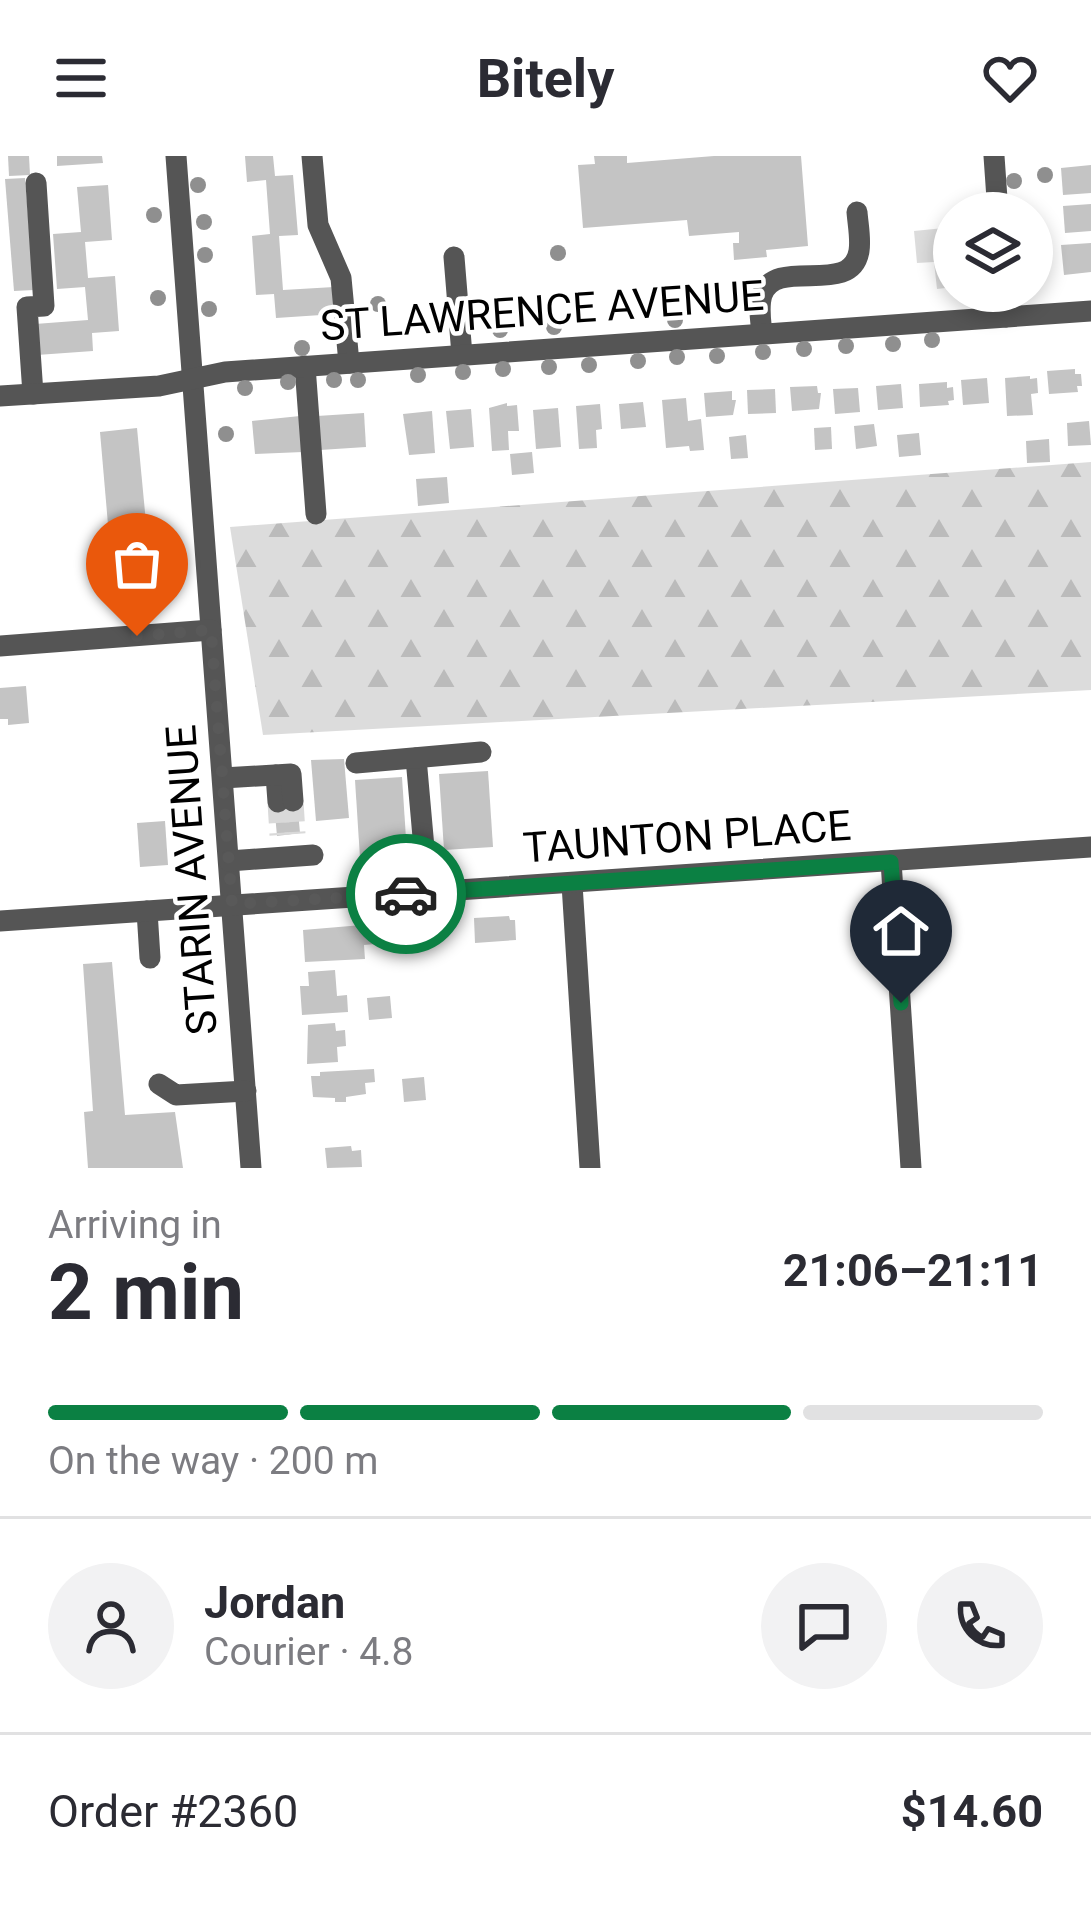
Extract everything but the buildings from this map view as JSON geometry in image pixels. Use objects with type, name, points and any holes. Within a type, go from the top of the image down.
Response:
[{"type":"street","name":"STARIN AVENUE","points":[[176,156],[251,1168]]},
{"type":"street","points":[[312,156],[318,225],[341,278],[349,363]]},
{"type":"street","points":[[994,156],[997,192]]},
{"type":"street","points":[[33,394],[27,308],[44,306],[36,183]]},
{"type":"street","points":[[762,334],[764,289],[802,265],[841,273],[856,261],[857,212]]},
{"type":"street","points":[[454,257],[462,355]]},
{"type":"street","name":"ST LAWRENCE AVENUE","points":[[0,396],[159,386],[225,372],[1091,311]]},
{"type":"street","points":[[1006,312],[1006,317]]},
{"type":"street","points":[[305,366],[316,514]]},
{"type":"street","points":[[0,646],[211,630]]},
{"type":"street","points":[[356,763],[481,752]]},
{"type":"street","points":[[416,758],[428,892]]},
{"type":"street","points":[[223,778],[291,774],[285,802]]},
{"type":"street","points":[[229,861],[293,847]]},
{"type":"street","name":"TAUNTON PLACE","points":[[0,921],[1091,848]]},
{"type":"street","points":[[891,862],[911,1168]]},
{"type":"street","points":[[572,884],[590,1168]]},
{"type":"street","points":[[147,911],[150,958]]},
{"type":"street","points":[[159,1084],[176,1095],[246,1091]]},
{"type":"green space","points":[[933,229],[933,262],[917,263],[914,231]]},
{"type":"green space","points":[[1091,462],[1091,690],[263,735],[230,527]]},
{"type":"tunnel","points":[[293,801],[295,834]]},
{"type":"tunnel","points":[[278,802],[280,835]]},
{"type":"way so far","points":[[137,636],[211,630],[232,904],[406,894]]},
{"type":"route","points":[[406,894],[891,862],[901,1003]]}]
